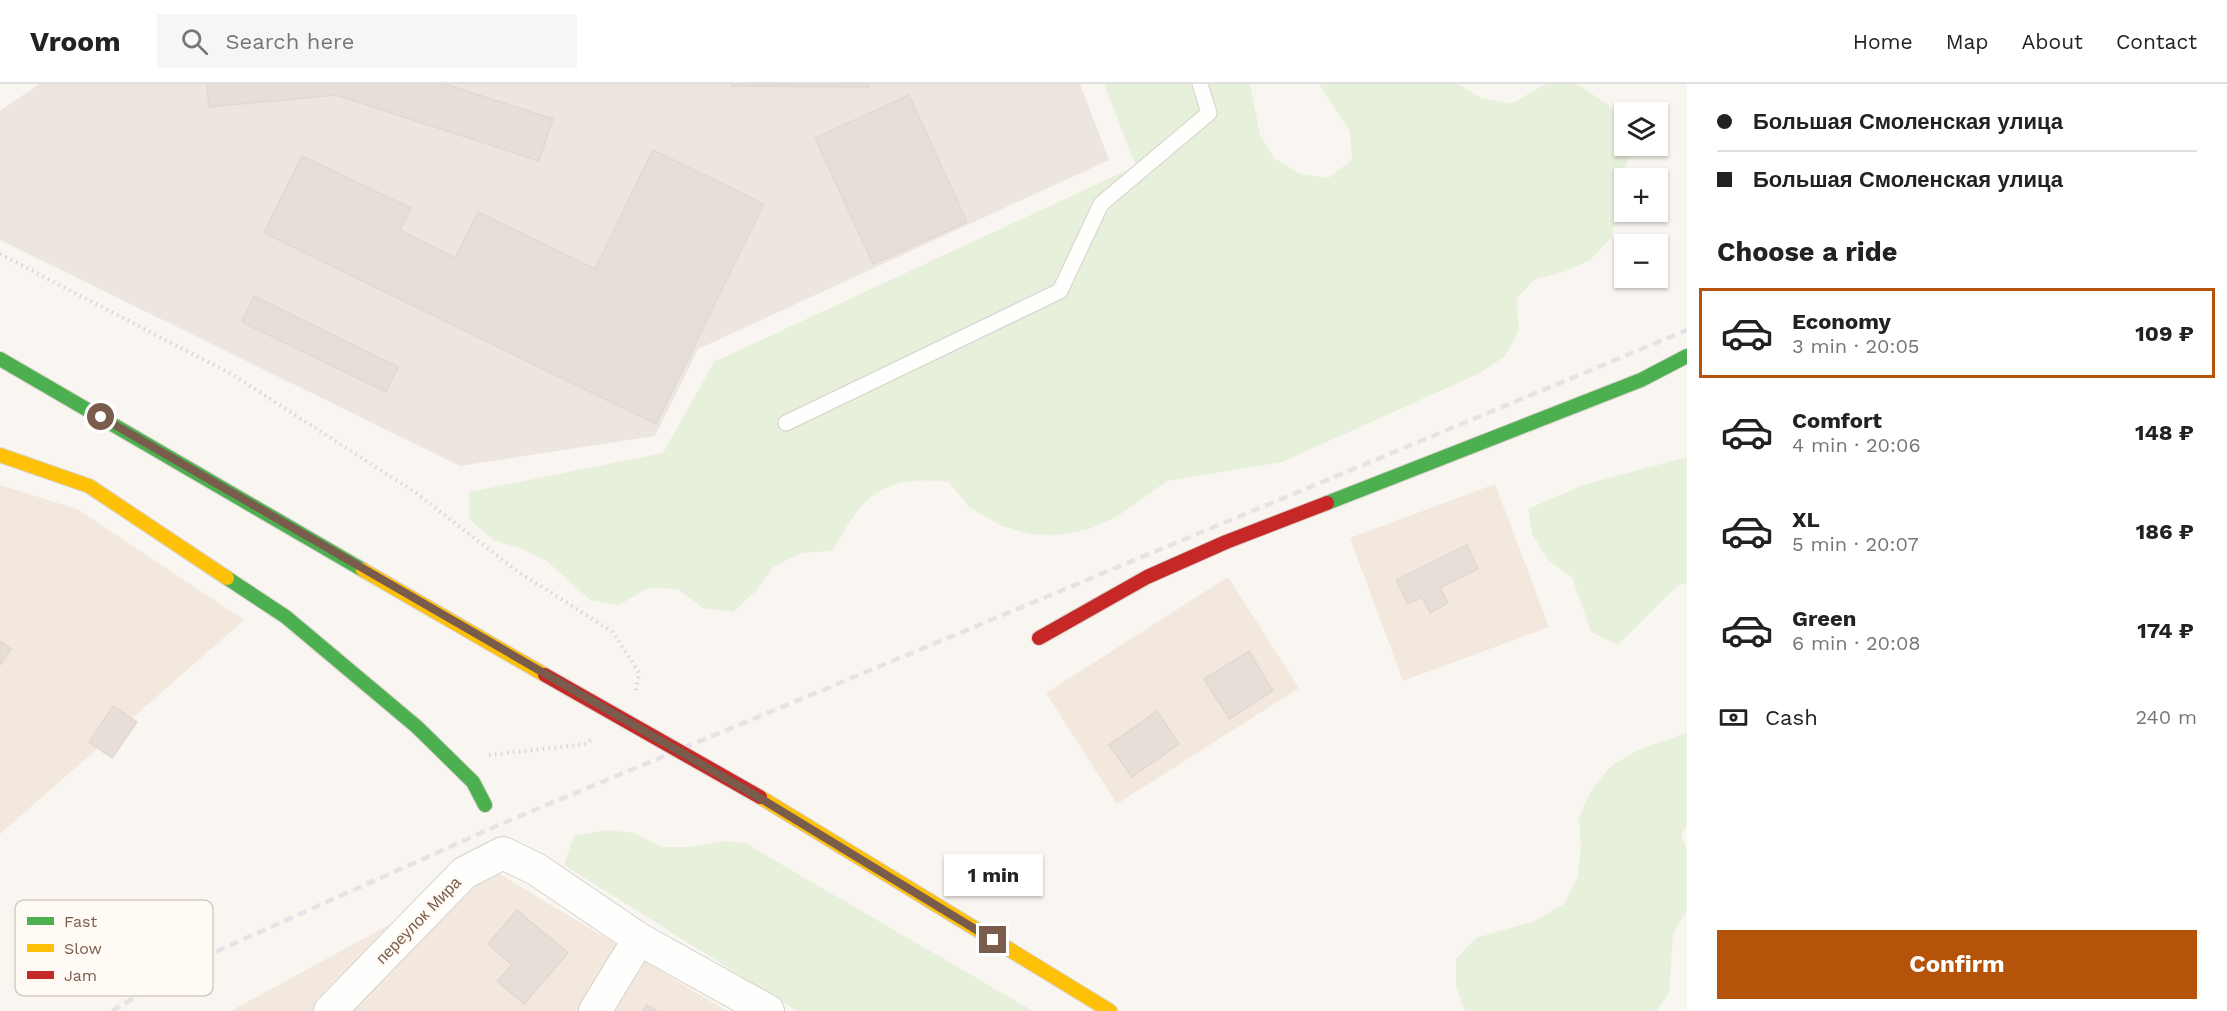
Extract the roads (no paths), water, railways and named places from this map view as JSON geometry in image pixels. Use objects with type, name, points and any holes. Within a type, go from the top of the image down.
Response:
[{"type":"street","points":[[1039,638],[1157,572],[1237,538],[1641,380],[1687,356]]},
{"type":"street","points":[[0,358],[760,798],[1110,1011]]},
{"type":"street","points":[[0,455],[89,486],[286,617],[417,727],[473,782],[485,804]]},
{"type":"street","name":"переулок Мира","points":[[330,1011],[464,873],[503,853],[536,869],[639,939]]},
{"type":"street","points":[[595,1011],[639,939],[768,1011]]},
{"type":"lane","points":[[786,423],[1060,291],[1101,204],[1209,113],[1200,84]]},
{"type":"railway","points":[[213,953],[501,824],[1687,330]]},
{"type":"railway","points":[[112,1011],[137,996]]}]
